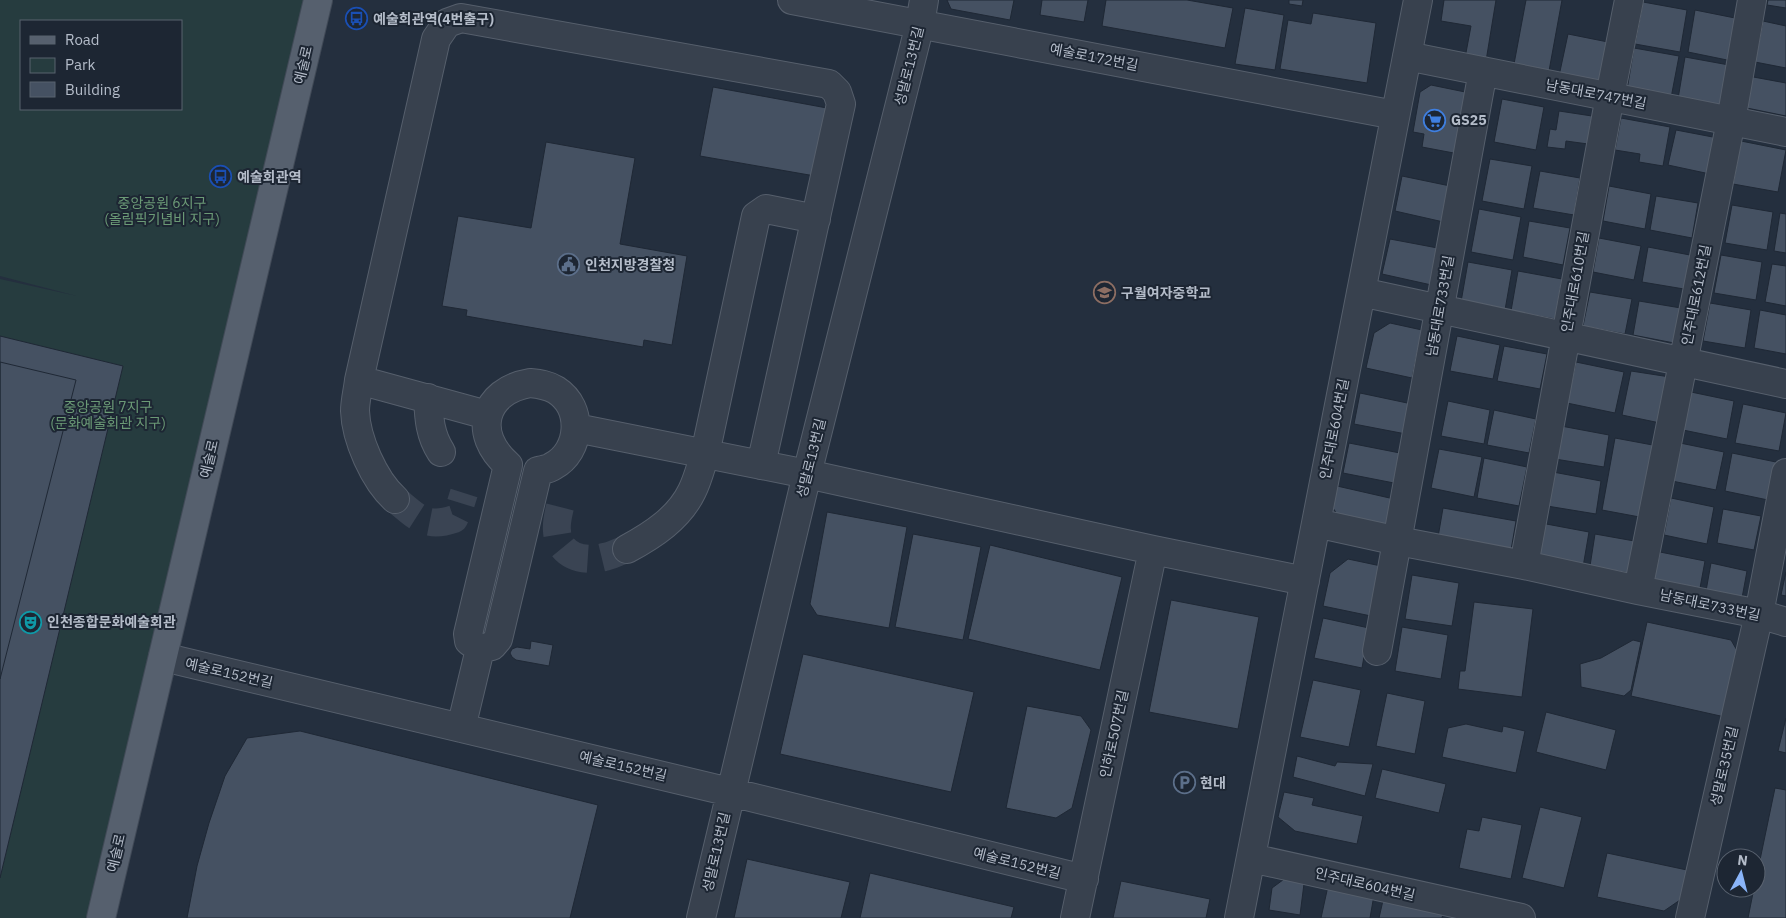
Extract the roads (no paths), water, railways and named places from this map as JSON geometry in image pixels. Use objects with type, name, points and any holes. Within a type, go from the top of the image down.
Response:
[{"type":"main road","name":"예술로","points":[[101,918],[318,0]]},
{"type":"street","name":"예술로172번길","points":[[792,0],[922,12],[1395,115]]},
{"type":"street","name":"인주대로604번길","points":[[1239,918],[1418,0]]},
{"type":"street","name":"인주대로610번길","points":[[1524,565],[1610,96],[1630,0]]},
{"type":"street","name":"인주대로612번길","points":[[1638,590],[1752,0]]},
{"type":"street","name":"성말로13번길","points":[[701,918],[807,474],[922,12]]},
{"type":"street","points":[[394,499],[387,492],[367,457],[358,429],[355,410],[359,380],[436,39],[447,23],[461,18],[829,84],[837,92],[841,104],[761,465]]},
{"type":"street","name":"남동대로747번길","points":[[1407,56],[1786,132]]},
{"type":"street","name":"남동대로733번길","points":[[1378,651],[1483,71]]},
{"type":"street","points":[[626,548],[644,540],[679,512],[693,490],[705,454],[756,216],[766,209],[816,219]]},
{"type":"street","points":[[1361,292],[1440,307],[1786,384]]},
{"type":"street","points":[[359,380],[488,415]]},
{"type":"street","points":[[544,384],[557,391],[567,400],[574,413],[576,428],[573,444],[565,457],[553,466],[538,471],[498,639],[492,646],[480,649],[469,641],[468,634],[508,465],[497,456],[490,444],[487,430],[488,415],[494,403],[503,392],[516,385],[544,384]]},
{"type":"street","points":[[428,398],[429,422],[435,443],[441,452]]},
{"type":"street","points":[[576,428],[807,474],[1304,581]]},
{"type":"street","name":"성말로35번길","points":[[1690,918],[1759,614],[1786,473]]},
{"type":"street","name":"남동대로733번길","points":[[1316,523],[1759,614],[1786,622]]},
{"type":"street","name":"인하로507번길","points":[[1075,918],[1153,550]]},
{"type":"street","points":[[461,728],[480,649]]},
{"type":"street","name":"예술로152번길","points":[[162,657],[730,792],[1084,879]]},
{"type":"street","name":"인주대로604번길","points":[[1251,858],[1478,914],[1521,918]]},
{"type":"tunnel","points":[[395,499],[409,511],[428,522],[444,522],[454,519],[464,493]]},
{"type":"tunnel","points":[[560,507],[557,522],[558,539],[562,546],[573,555],[581,558],[596,559],[627,549]]},
{"type":"place","name":"예술회관역(4번출구)","points":[[357,19]]},
{"type":"place","name":"GS25","points":[[1435,120]]},
{"type":"place","name":"예술회관역","points":[[221,177]]},
{"type":"place","name":"인천지방경찰청","points":[[569,265]]},
{"type":"place","name":"구월여자중학교","points":[[1105,293]]},
{"type":"place","name":"인천종합문화예술회관","points":[[31,622]]},
{"type":"place","name":"현대","points":[[1184,783]]},
{"type":"park label","name":"중앙공원 6지구 (올림픽기념비 지구)","points":[[162,212]]},
{"type":"park label","name":"중앙공원 7지구 (문화예술회관 지구)","points":[[108,416]]}]
